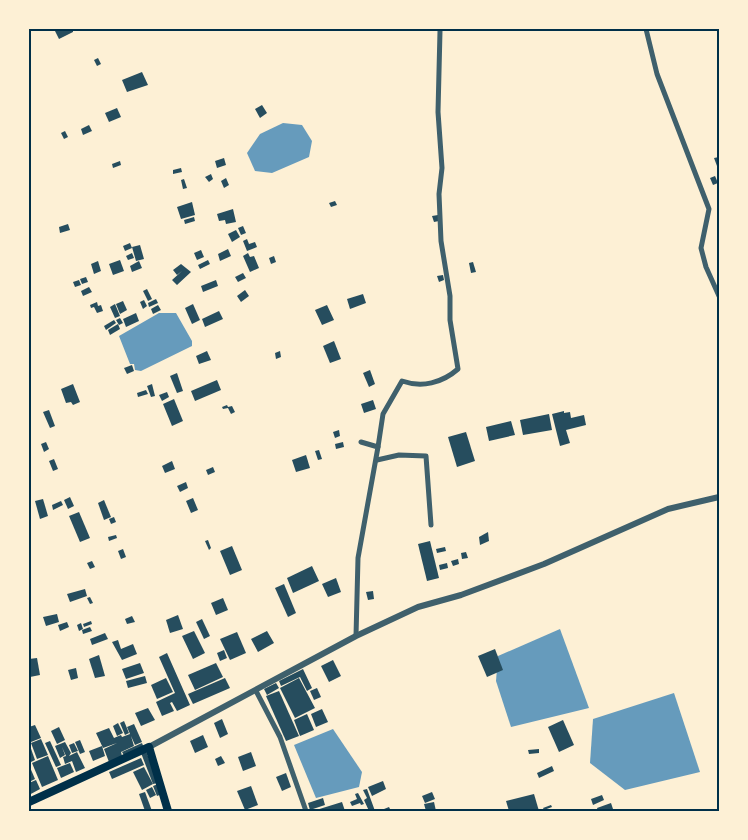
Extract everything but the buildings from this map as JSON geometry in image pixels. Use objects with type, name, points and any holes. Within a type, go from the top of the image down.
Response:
[{"type":"main road","points":[[29,802],[148,747],[168,811]]},
{"type":"street","points":[[646,29],[657,74],[709,209],[700,248],[719,296]]},
{"type":"street","points":[[356,636],[358,558],[377,460],[383,414],[402,381],[410,384],[433,384],[448,377],[458,369],[450,320],[450,296],[441,241],[439,194],[442,168],[438,112],[440,31]]},
{"type":"street","points":[[361,442],[378,447]]},
{"type":"street","points":[[377,460],[399,455],[426,456],[431,525]]},
{"type":"street","points":[[148,747],[356,636],[418,607],[460,595],[544,564],[668,509],[719,497]]},
{"type":"street","points":[[256,691],[280,737],[306,811]]},
{"type":"water","points":[[283,123],[302,125],[312,141],[309,157],[272,173],[255,171],[247,153],[260,134]]},
{"type":"water","points":[[159,313],[176,313],[192,341],[192,346],[141,371],[135,370],[134,364],[130,364],[119,336]]},
{"type":"water","points":[[560,629],[589,708],[511,727],[496,681],[498,656]]},
{"type":"water","points":[[674,693],[700,772],[625,790],[590,763],[593,719]]},
{"type":"water","points":[[333,729],[362,772],[359,787],[316,798],[294,745]]}]
